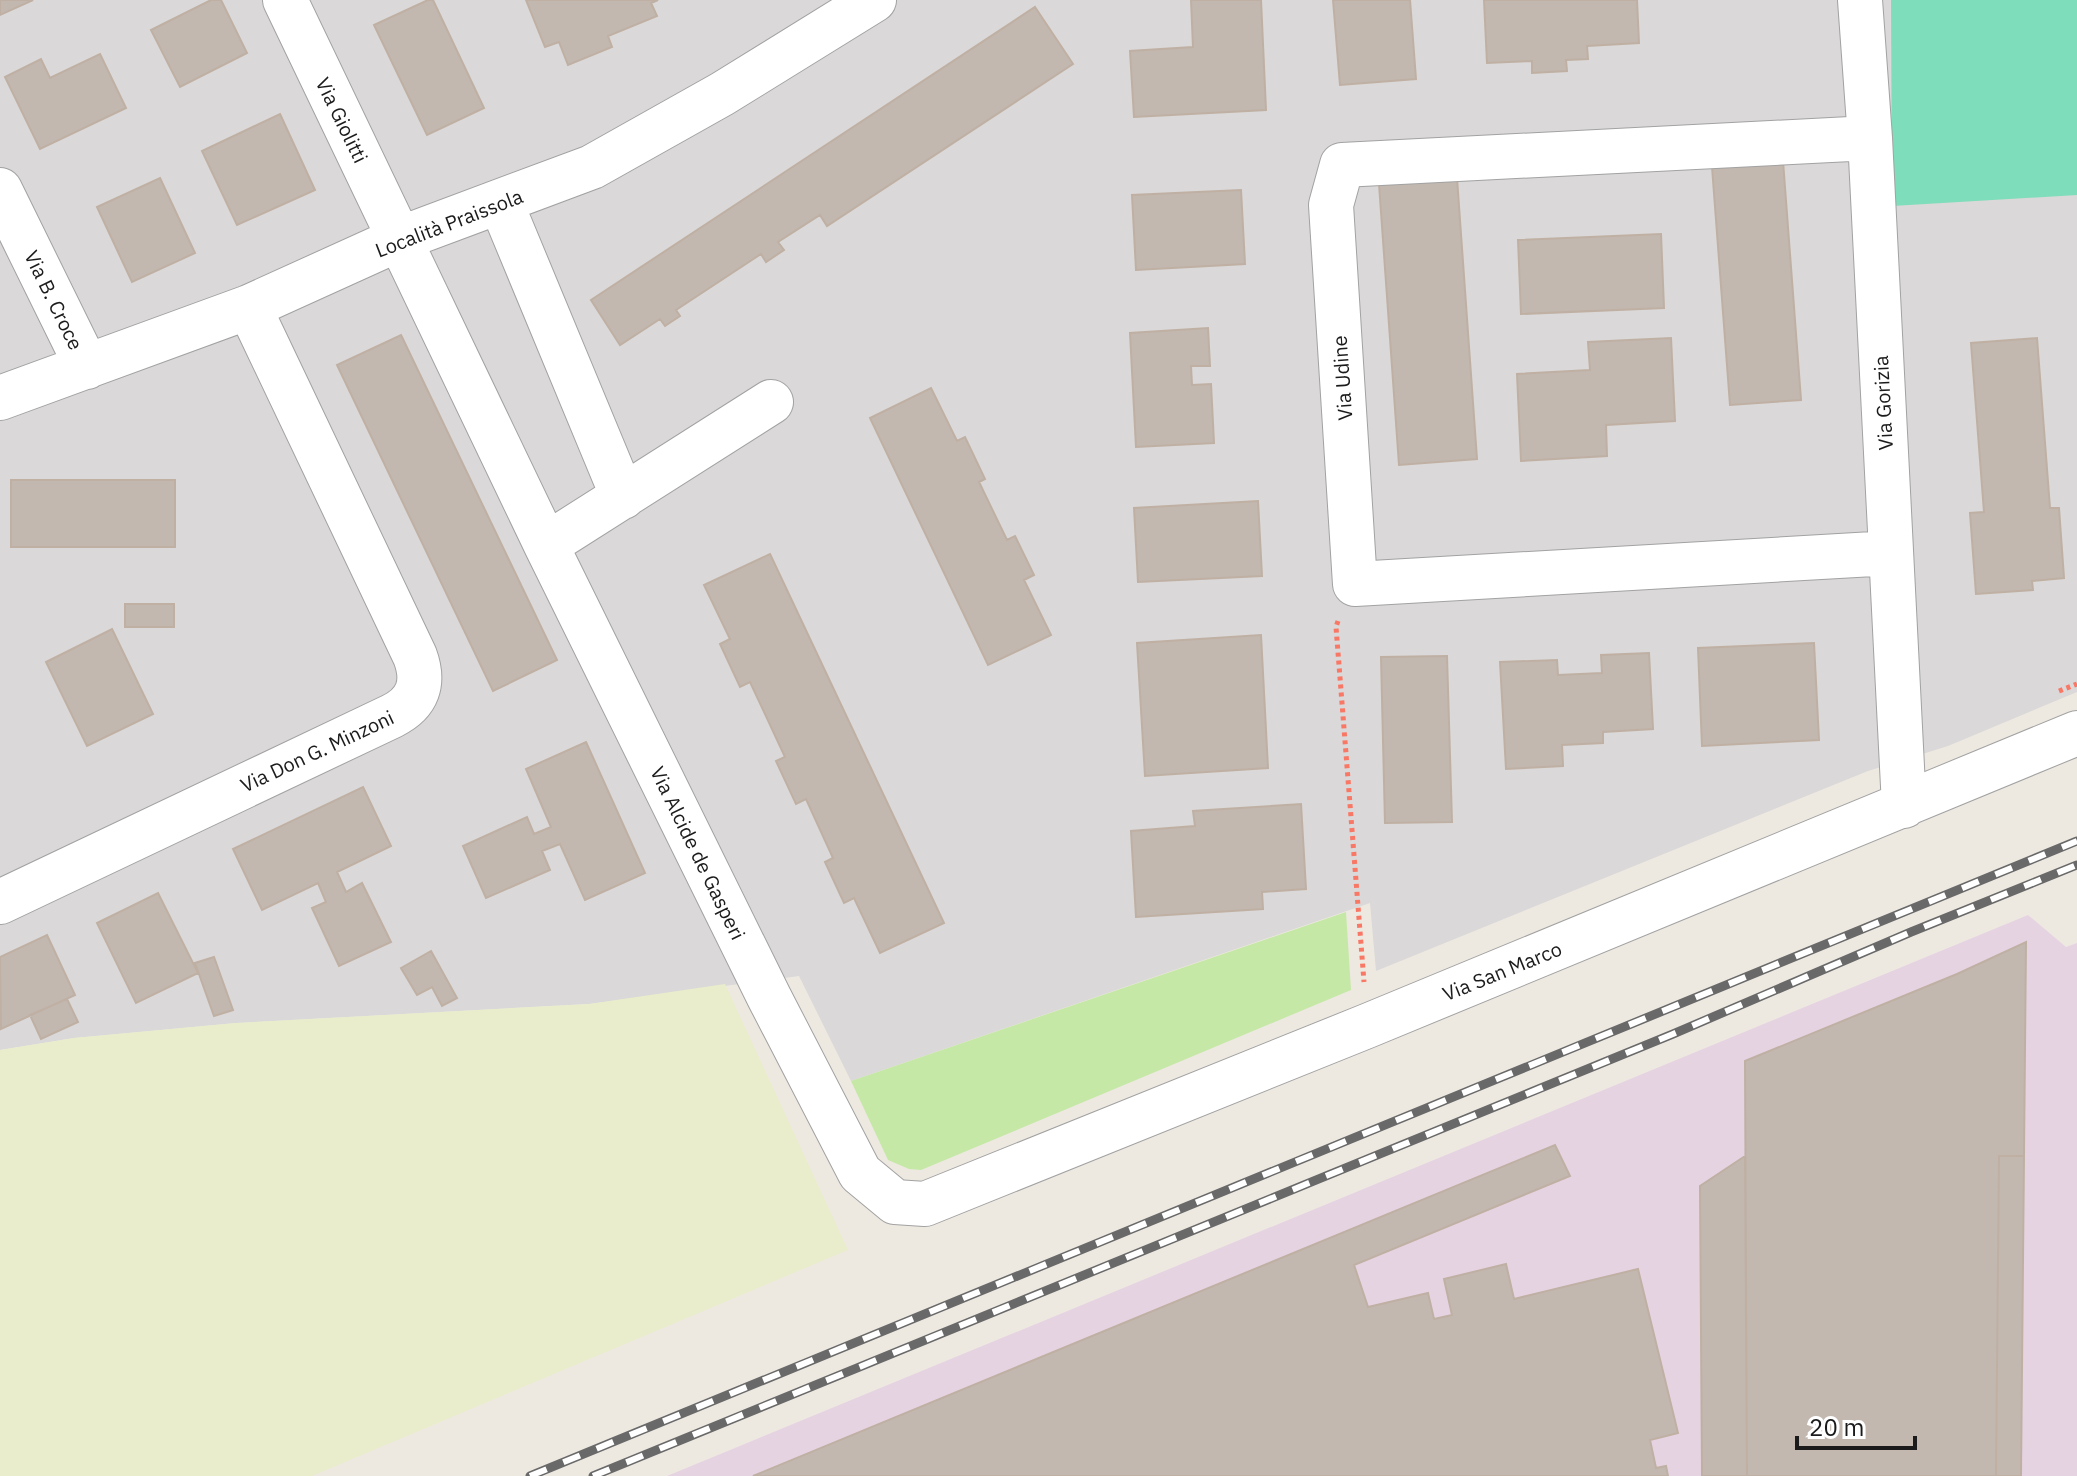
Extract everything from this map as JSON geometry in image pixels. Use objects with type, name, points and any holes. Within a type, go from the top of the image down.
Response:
[{"type":"street","name":"Via Giolitti","points":[[285,0],[546,545]]},
{"type":"street","name":"Località Praissola","points":[[0,398],[249,307],[399,239],[592,167],[722,94],[874,0]]},
{"type":"street","name":"Via Gorizia","points":[[1860,0],[1870,138],[1904,806]]},
{"type":"street","name":"Via Udine","points":[[1355,584],[1331,205],[1342,165],[1870,138]]},
{"type":"street","name":"Via B. Croce","points":[[0,190],[87,367]]},
{"type":"street","points":[[501,203],[623,497]]},
{"type":"street","name":"Via Don G. Minzoni","points":[[0,902],[404,710],[420,686],[421,671],[415,656],[249,307]]},
{"type":"street","points":[[546,545],[771,402]]},
{"type":"street","name":"Via Alcide de Gasperi","points":[[546,545],[762,983],[860,1173],[895,1202],[925,1204]]},
{"type":"street","points":[[1355,584],[1891,553]]},
{"type":"street","name":"Via San Marco","points":[[925,1204],[1367,1026],[2077,733]]},
{"type":"path","points":[[1355,584],[1336,627],[1367,1026]]},
{"type":"shaded area","points":[[0,0],[2077,0],[2077,692],[1948,746],[1868,771],[1376,971],[1370,903],[851,1081],[799,976],[589,1004],[236,1023],[74,1038],[0,1050]]},
{"type":"shaded area","points":[[2028,915],[2066,947],[2077,943],[2077,1476],[667,1476]]},
{"type":"green space","points":[[1891,0],[2077,0],[2077,195],[1892,206]]},
{"type":"green space","points":[[1346,912],[1351,990],[921,1170],[909,1169],[888,1160],[851,1081]]},
{"type":"green space","points":[[725,984],[848,1250],[312,1476],[0,1476],[0,1050],[74,1038],[236,1023],[589,1004]]},
{"type":"building","points":[[0,0],[33,0],[0,15]]},
{"type":"building","points":[[211,0],[221,0],[247,53],[180,87],[151,30]]},
{"type":"building","points":[[433,0],[484,108],[427,135],[374,25]]},
{"type":"building","points":[[526,0],[658,0],[651,3],[657,16],[608,36],[612,47],[568,65],[559,42],[545,47]]},
{"type":"building","points":[[1191,0],[1261,0],[1266,110],[1134,117],[1130,51],[1193,47]]},
{"type":"building","points":[[1333,0],[1410,0],[1416,79],[1340,85]]},
{"type":"building","points":[[1484,0],[1637,0],[1639,43],[1587,46],[1588,59],[1566,60],[1567,71],[1532,73],[1532,61],[1487,63]]},
{"type":"building","points":[[1035,7],[1073,64],[827,226],[820,215],[778,242],[784,250],[766,262],[761,254],[676,310],[680,316],[665,326],[660,319],[620,345],[591,300]]},
{"type":"building","points":[[100,54],[126,108],[40,149],[5,77],[41,59],[50,78]]},
{"type":"building","points":[[280,114],[315,190],[237,225],[202,151]]},
{"type":"building","points":[[1783,161],[1801,400],[1730,405],[1712,167]]},
{"type":"building","points":[[160,178],[195,253],[132,282],[97,207]]},
{"type":"building","points":[[1457,178],[1477,459],[1399,465],[1379,184]]},
{"type":"building","points":[[1241,190],[1245,264],[1136,270],[1132,195]]},
{"type":"building","points":[[1661,234],[1664,308],[1521,314],[1518,240]]},
{"type":"building","points":[[1208,328],[1210,366],[1191,366],[1192,385],[1211,384],[1214,443],[1136,447],[1130,333]]},
{"type":"building","points":[[401,335],[557,660],[493,691],[337,365]]},
{"type":"building","points":[[1671,338],[1675,421],[1606,425],[1607,456],[1521,461],[1517,374],[1590,370],[1588,342]]},
{"type":"building","points":[[2037,338],[2050,508],[2059,508],[2064,578],[2032,581],[2033,590],[1976,594],[1970,513],[1984,512],[1971,343]]},
{"type":"building","points":[[931,388],[957,441],[965,437],[985,479],[979,482],[1007,540],[1015,536],[1034,575],[1024,580],[1051,635],[988,665],[870,418]]},
{"type":"building","points":[[11,480],[175,480],[175,547],[11,547]]},
{"type":"building","points":[[1258,501],[1262,576],[1138,582],[1134,508]]},
{"type":"building","points":[[770,554],[944,923],[880,953],[854,898],[844,903],[825,862],[833,858],[806,799],[796,804],[776,761],[785,757],[750,682],[740,687],[720,644],[730,639],[704,585]]},
{"type":"building","points":[[125,604],[174,604],[174,627],[125,627]]},
{"type":"building","points":[[112,629],[153,714],[87,746],[46,662]]},
{"type":"building","points":[[1261,635],[1268,768],[1145,776],[1137,643]]},
{"type":"building","points":[[1814,643],[1819,740],[1702,746],[1698,648]]},
{"type":"building","points":[[1649,653],[1653,729],[1603,732],[1603,743],[1562,745],[1563,766],[1506,769],[1500,662],[1557,660],[1558,675],[1602,673],[1601,655]]},
{"type":"building","points":[[1447,656],[1452,822],[1385,823],[1381,657]]},
{"type":"building","points":[[586,742],[645,873],[585,900],[560,844],[542,851],[550,870],[486,898],[463,846],[527,817],[534,834],[551,827],[526,769]]},
{"type":"building","points":[[363,787],[391,846],[337,872],[346,892],[362,883],[391,942],[339,966],[312,908],[326,902],[318,883],[262,910],[233,849]]},
{"type":"building","points":[[1301,804],[1306,889],[1262,892],[1263,909],[1136,917],[1131,831],[1195,826],[1193,811]]},
{"type":"building","points":[[158,893],[198,973],[136,1003],[97,923]]},
{"type":"building","points":[[47,935],[75,995],[1,1029],[0,957]]},
{"type":"building","points":[[2026,942],[2024,1156],[1999,1156],[1996,1476],[1747,1476],[1745,1061],[1957,974]]},
{"type":"building","points":[[431,951],[457,998],[442,1006],[432,987],[417,995],[401,968]]},
{"type":"building","points":[[214,957],[233,1010],[214,1016],[195,963]]},
{"type":"building","points":[[67,999],[78,1022],[41,1039],[30,1015]]},
{"type":"building","points":[[1555,1145],[1570,1176],[1354,1265],[1368,1307],[1428,1293],[1434,1319],[1452,1315],[1444,1279],[1506,1264],[1514,1299],[1638,1269],[1678,1433],[1650,1440],[1656,1468],[1666,1466],[1668,1476],[753,1476]]},
{"type":"building","points":[[1745,1156],[1747,1476],[1702,1476],[1700,1186]]},
{"type":"building","points":[[1999,1156],[2024,1156],[2021,1476],[1996,1476]]},
{"type":"railway","points":[[530,1476],[2077,841]]},
{"type":"railway","points":[[593,1476],[1673,1034],[2077,865]]}]
